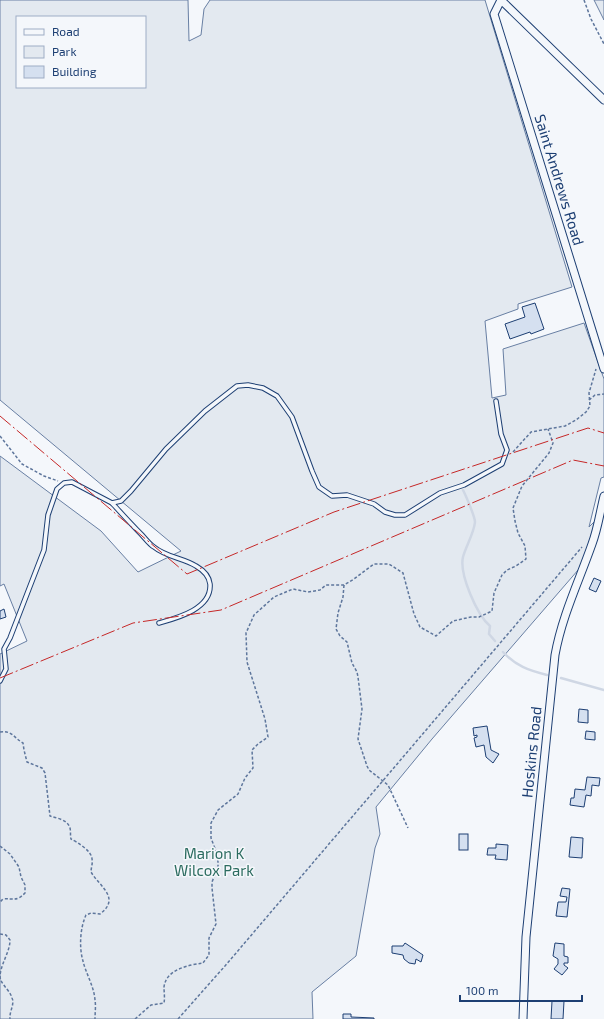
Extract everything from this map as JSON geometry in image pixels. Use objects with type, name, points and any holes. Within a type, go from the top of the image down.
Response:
[{"type":"street","points":[[501,0],[604,100]]},
{"type":"street","name":"Saint Andrews Road","points":[[501,0],[494,14],[603,366]]},
{"type":"street","name":"Hoskins Road","points":[[522,1019],[526,936],[555,655],[559,634],[594,537],[604,496]]},
{"type":"lane","points":[[112,503],[121,501],[166,449],[205,411],[237,386],[248,385],[263,388],[277,396],[292,417],[319,487],[332,496],[347,494],[374,504],[385,512],[395,515],[405,515],[440,492],[464,485],[502,464],[506,450],[496,401]]},
{"type":"lane","points":[[0,680],[6,669],[4,649],[10,638],[44,550],[48,515],[52,501],[57,489],[64,483],[72,482],[112,503],[154,547],[165,554],[187,561],[206,573],[210,582],[210,592],[201,605],[190,612],[159,623]]},
{"type":"path","points":[[584,0],[591,19],[604,44]]},
{"type":"path","points":[[504,458],[514,451],[531,432],[565,426],[586,412],[590,406],[589,400],[592,380],[597,364],[603,366]]},
{"type":"path","points":[[589,400],[595,395],[604,394]]},
{"type":"path","points":[[135,1019],[151,1005],[164,1003],[164,986],[172,974],[184,966],[203,963],[209,955],[209,938],[216,924],[212,882],[218,867],[217,854],[212,838],[211,822],[218,810],[238,794],[245,778],[253,768],[252,750],[268,737],[265,719],[246,662],[246,633],[254,615],[274,597],[293,589],[308,592],[320,590],[326,585],[344,585],[374,564],[389,564],[403,573],[414,614],[420,627],[436,636],[453,621],[471,617],[479,617],[492,611],[494,593],[502,575],[526,558],[525,546],[518,533],[513,508],[522,486],[549,453],[552,443],[548,429]]},
{"type":"path","points":[[0,436],[22,464],[44,476],[64,483]]},
{"type":"path","points":[[178,1019],[226,966],[586,542]]},
{"type":"path","points":[[344,585],[336,629],[340,636],[347,642],[352,663],[357,672],[362,709],[358,739],[369,770],[382,782],[388,785],[408,828]]},
{"type":"path","points":[[0,732],[6,731],[12,733],[16,739],[23,743],[27,762],[42,768],[45,773],[50,816],[62,818],[70,828],[71,839],[80,843],[92,855],[90,872],[104,888],[109,899],[110,905],[106,910],[100,914],[91,913],[86,915],[83,922],[81,946],[83,962],[90,979],[95,1000],[95,1019]]},
{"type":"path","points":[[0,846],[15,860],[19,867],[21,878],[25,884],[25,893],[19,898],[12,900],[3,899],[0,902]]},
{"type":"path","points":[[0,934],[6,935],[10,940],[10,945],[0,976],[1,981],[12,997],[13,1003],[10,1011],[10,1019]]},
{"type":"green space","name":"Marion K Wilcox Park","points":[[0,0],[188,0],[189,41],[201,35],[204,9],[210,0],[485,0],[572,287],[518,304],[518,309],[485,321],[492,398],[506,395],[503,349],[584,323],[604,379],[604,477],[601,478],[589,527],[599,517],[585,562],[432,739],[376,807],[380,834],[375,848],[356,956],[312,992],[313,1019],[0,1019],[0,654],[27,641],[4,584],[0,586],[0,456],[101,531],[138,572],[181,551],[0,400]]},
{"type":"green space","points":[[594,0],[604,0],[604,20]]},
{"type":"building","points":[[535,303],[544,329],[510,339],[505,324],[525,317],[522,307]]},
{"type":"building","points":[[594,578],[601,581],[596,592],[589,589]]},
{"type":"building","points":[[4,609],[6,617],[0,619],[0,611]]},
{"type":"building","points":[[579,709],[588,710],[588,723],[578,722]]},
{"type":"building","points":[[487,726],[491,750],[499,754],[493,763],[486,757],[484,745],[476,747],[474,738],[477,737],[477,735],[474,736],[473,728]]},
{"type":"building","points":[[586,731],[595,732],[595,740],[585,739]]},
{"type":"building","points":[[587,777],[600,778],[599,786],[592,785],[591,796],[586,795],[584,807],[570,805],[571,798],[574,798],[575,789],[585,790]]},
{"type":"building","points":[[459,834],[468,834],[468,850],[459,850]]},
{"type":"building","points":[[571,837],[583,838],[582,858],[569,857]]},
{"type":"building","points":[[496,844],[508,845],[507,860],[495,859],[496,855],[487,855],[488,848],[496,848]]},
{"type":"building","points":[[562,888],[570,889],[567,917],[556,916],[558,902],[566,902],[567,897],[560,896]]},
{"type":"building","points":[[405,943],[423,955],[421,962],[416,959],[415,964],[409,963],[404,959],[403,955],[392,953],[392,946],[403,946]]},
{"type":"building","points":[[555,943],[564,944],[564,956],[568,957],[568,963],[564,963],[564,965],[568,968],[562,975],[554,969],[558,964],[558,959],[553,956]]},
{"type":"building","points":[[552,1001],[564,1001],[563,1019],[551,1019]]},
{"type":"building","points":[[343,1014],[351,1014],[351,1017],[374,1019],[343,1019]]},
{"type":"waterway","points":[[463,490],[475,519],[473,531],[463,557],[462,564],[466,583],[480,613],[490,626],[489,634],[495,641]]},
{"type":"waterway","points":[[503,652],[523,667],[547,675]]},
{"type":"waterway","points":[[561,678],[604,690]]},
{"type":"power","points":[[0,416],[187,574],[334,512],[588,428],[604,433]]},
{"type":"power","points":[[0,678],[133,623],[221,610],[573,460],[604,466]]}]
